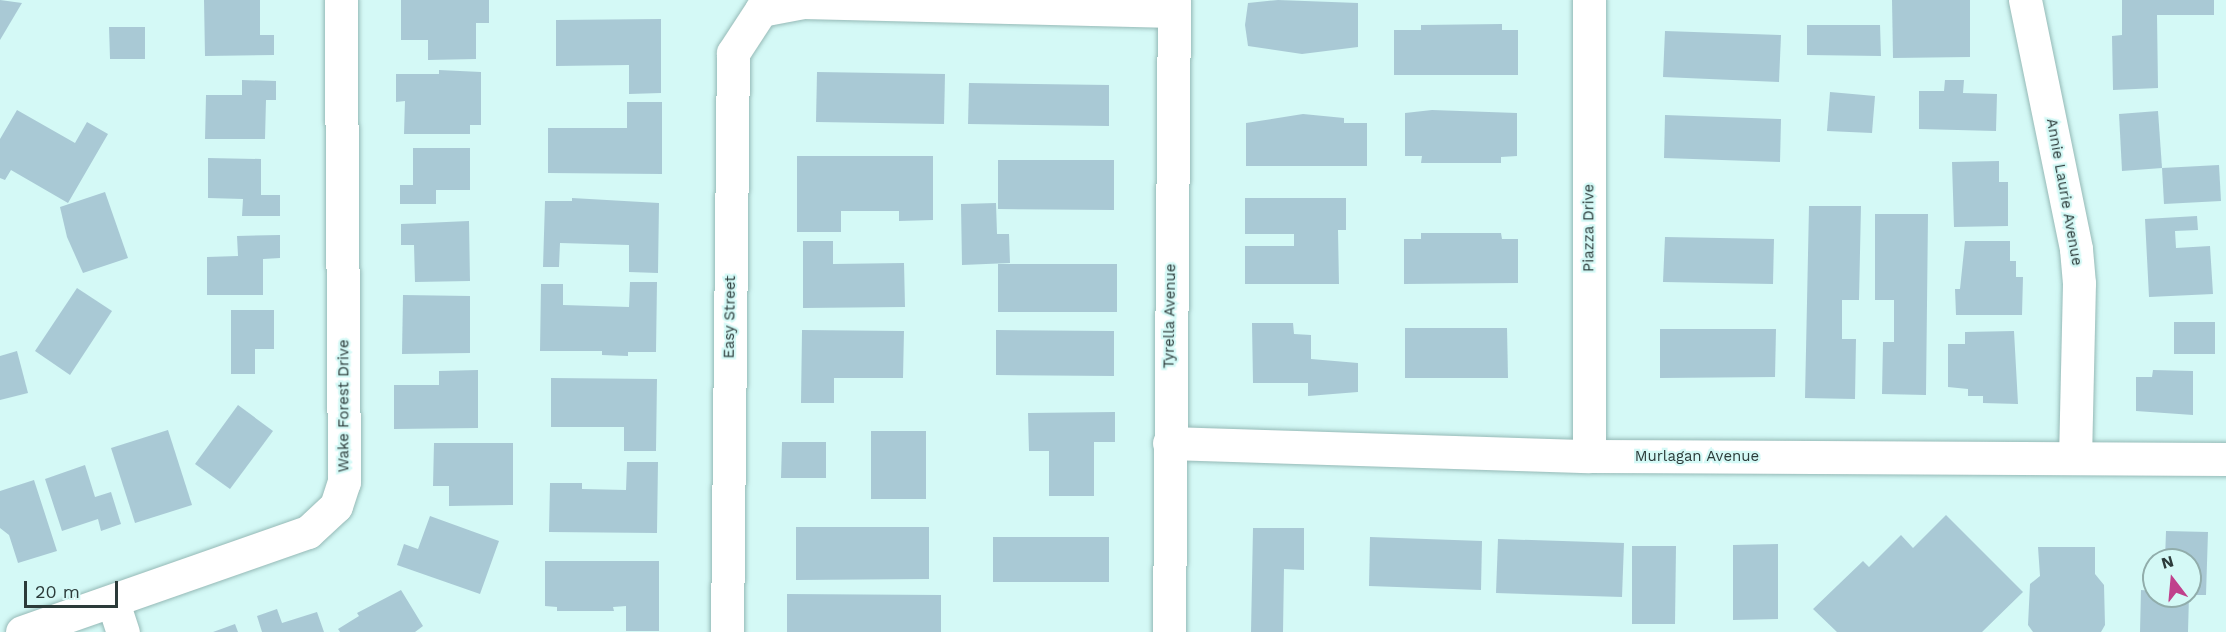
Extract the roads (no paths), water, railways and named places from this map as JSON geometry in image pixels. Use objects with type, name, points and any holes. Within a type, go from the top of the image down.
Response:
[{"type":"street","name":"Wake Forest Drive","points":[[22,632],[118,617],[308,532],[336,506],[344,482],[341,0]]},
{"type":"street","name":"Piazza Drive","points":[[1589,0],[1589,456]]},
{"type":"street","name":"Annie Laurie Avenue","points":[[2025,0],[2076,249],[2079,283],[2075,458]]},
{"type":"street","points":[[755,5],[803,2],[1174,6]]},
{"type":"street","name":"Easy Street","points":[[727,632],[733,52],[755,5]]},
{"type":"street","name":"Tyrella Avenue","points":[[1169,632],[1168,443],[1174,6]]},
{"type":"street","name":"Murlagan Avenue","points":[[1168,443],[1589,456],[2226,459]]}]
